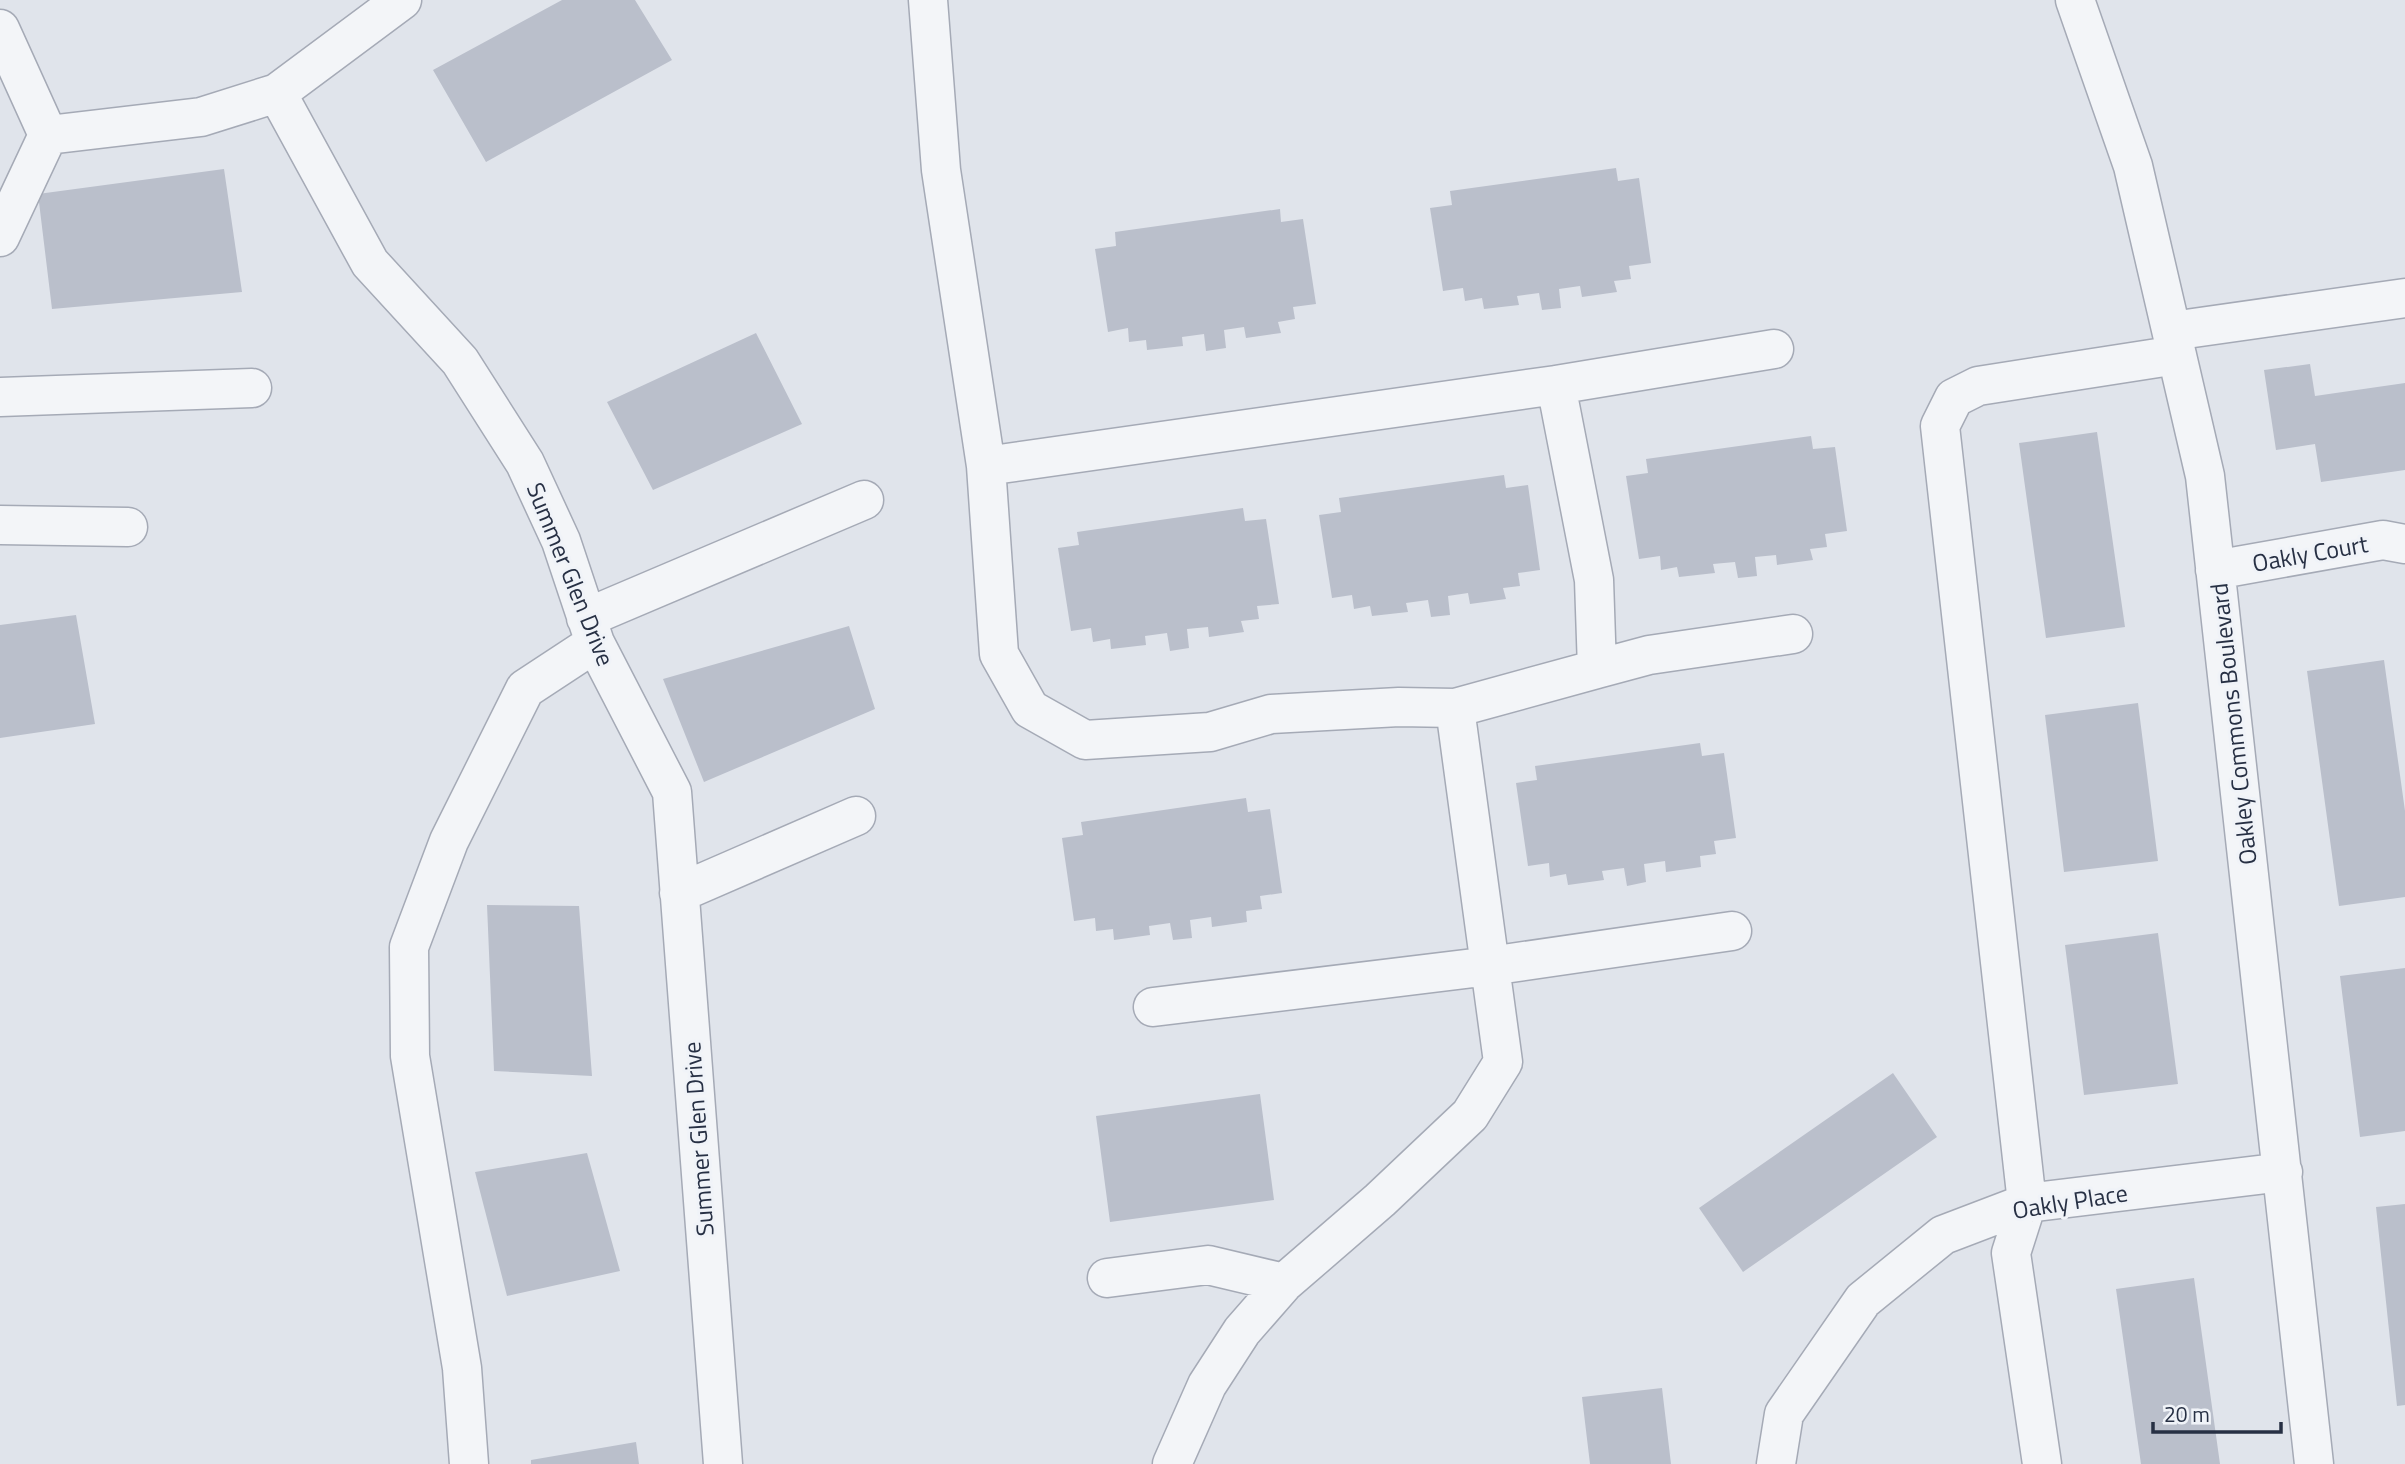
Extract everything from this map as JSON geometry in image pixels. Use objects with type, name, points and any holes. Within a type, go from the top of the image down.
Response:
[{"type":"street","points":[[48,135],[201,117],[277,93],[402,0]]},
{"type":"street","points":[[928,0],[941,170],[986,466],[999,654],[1030,709],[1084,740],[1210,732],[1272,715],[1399,707],[1455,708],[1649,655],[1793,634]]},
{"type":"street","name":"Oakley Commons Boulevard","points":[[2074,0],[2133,166],[2205,476],[2314,1464]]},
{"type":"street","points":[[0,29],[48,135],[0,237]]},
{"type":"street","name":"Summer Glen Drive","points":[[277,93],[370,263],[460,361],[525,463],[561,541],[591,630],[671,792],[723,1464]]},
{"type":"street","points":[[2042,1464],[2011,1253],[2027,1203],[1940,426],[1954,398],[1978,386],[2174,343],[2405,298]]},
{"type":"street","points":[[986,466],[1556,385],[1774,349]]},
{"type":"street","points":[[1556,385],[1594,580],[1597,669]]},
{"type":"street","points":[[0,397],[251,388]]},
{"type":"street","points":[[469,1464],[462,1368],[410,1056],[408,947],[449,841],[525,689],[591,630],[864,500]]},
{"type":"street","points":[[0,525],[128,527]]},
{"type":"street","name":"Oakly Court","points":[[2215,570],[2383,540],[2405,544]]},
{"type":"street","points":[[1172,1464],[1207,1385],[1242,1331],[1283,1283],[1380,1200],[1470,1115],[1503,1062],[1455,708]]},
{"type":"street","points":[[679,893],[856,816]]},
{"type":"street","points":[[1153,1007],[1490,966],[1732,931]]},
{"type":"street","name":"Oakly Place","points":[[1776,1464],[1784,1414],[1863,1300],[1943,1235],[2027,1203],[2283,1172]]},
{"type":"street","points":[[1107,1278],[1208,1265],[1283,1283]]},
{"type":"building","points":[[562,0],[635,0],[672,60],[486,162],[433,70]]},
{"type":"building","points":[[1616,168],[1618,181],[1639,178],[1651,263],[1629,266],[1631,279],[1614,281],[1617,292],[1582,297],[1580,286],[1559,289],[1561,308],[1542,310],[1539,293],[1517,296],[1519,305],[1484,309],[1482,298],[1465,301],[1463,288],[1443,291],[1430,208],[1452,205],[1450,191]]},
{"type":"building","points":[[224,169],[242,292],[52,309],[38,194]]},
{"type":"building","points":[[1280,209],[1281,222],[1303,219],[1316,304],[1293,307],[1295,319],[1278,322],[1281,333],[1246,338],[1244,327],[1224,330],[1226,348],[1206,351],[1204,334],[1182,337],[1183,346],[1147,350],[1146,340],[1129,342],[1128,328],[1108,332],[1095,249],[1116,246],[1115,232]]},
{"type":"building","points":[[756,333],[802,424],[653,490],[607,402]]},
{"type":"building","points":[[2310,364],[2315,396],[2405,383],[2405,470],[2321,482],[2315,444],[2276,450],[2264,370]]},
{"type":"building","points":[[2097,432],[2125,627],[2046,638],[2019,443]]},
{"type":"building","points":[[1811,436],[1813,449],[1835,447],[1847,531],[1825,534],[1827,547],[1810,549],[1813,560],[1777,565],[1776,555],[1755,557],[1757,576],[1738,578],[1735,562],[1713,564],[1715,573],[1679,577],[1677,567],[1661,570],[1660,556],[1639,559],[1626,476],[1648,473],[1646,459]]},
{"type":"building","points":[[1504,475],[1506,488],[1528,485],[1540,570],[1518,573],[1520,586],[1503,588],[1506,599],[1470,604],[1468,593],[1448,596],[1450,615],[1431,617],[1428,600],[1406,603],[1408,612],[1372,616],[1370,606],[1354,609],[1352,595],[1332,598],[1319,515],[1341,512],[1339,498]]},
{"type":"building","points":[[1243,508],[1245,521],[1266,519],[1279,604],[1257,606],[1259,619],[1241,621],[1244,632],[1209,637],[1208,627],[1187,629],[1189,648],[1170,651],[1167,633],[1145,636],[1146,645],[1111,649],[1110,639],[1093,642],[1091,628],[1071,631],[1058,548],[1079,545],[1077,532]]},
{"type":"building","points":[[76,615],[95,724],[0,738],[0,625]]},
{"type":"building","points":[[849,626],[875,709],[704,782],[663,679]]},
{"type":"building","points":[[2384,660],[2405,811],[2405,897],[2339,906],[2307,671]]},
{"type":"building","points":[[2138,703],[2158,861],[2064,872],[2045,715]]},
{"type":"building","points":[[1700,743],[1702,756],[1724,753],[1736,838],[1714,841],[1716,854],[1700,856],[1701,867],[1666,872],[1665,861],[1644,864],[1646,882],[1627,886],[1624,868],[1602,871],[1604,880],[1568,885],[1566,874],[1550,877],[1549,863],[1528,866],[1516,783],[1537,780],[1535,766]]},
{"type":"building","points":[[1246,798],[1248,812],[1270,809],[1282,893],[1260,896],[1262,909],[1246,911],[1247,922],[1212,927],[1211,917],[1190,920],[1192,938],[1173,940],[1170,923],[1149,926],[1150,935],[1114,940],[1113,929],[1096,931],[1095,918],[1074,921],[1062,838],[1083,835],[1081,822]]},
{"type":"building","points":[[487,905],[579,906],[592,1076],[494,1071]]},
{"type":"building","points":[[2158,933],[2178,1084],[2084,1095],[2065,945]]},
{"type":"building","points":[[2405,968],[2405,1131],[2360,1137],[2340,976]]},
{"type":"building","points":[[1893,1073],[1937,1137],[1743,1272],[1699,1208]]},
{"type":"building","points":[[1260,1094],[1274,1200],[1110,1222],[1096,1116]]},
{"type":"building","points":[[587,1153],[620,1271],[507,1296],[475,1172]]},
{"type":"building","points":[[2405,1204],[2405,1405],[2397,1406],[2376,1207]]},
{"type":"building","points":[[2194,1278],[2220,1464],[2141,1464],[2116,1289]]},
{"type":"building","points":[[1662,1388],[1671,1464],[1590,1464],[1582,1397]]},
{"type":"building","points":[[636,1442],[639,1464],[531,1464],[531,1460]]}]
